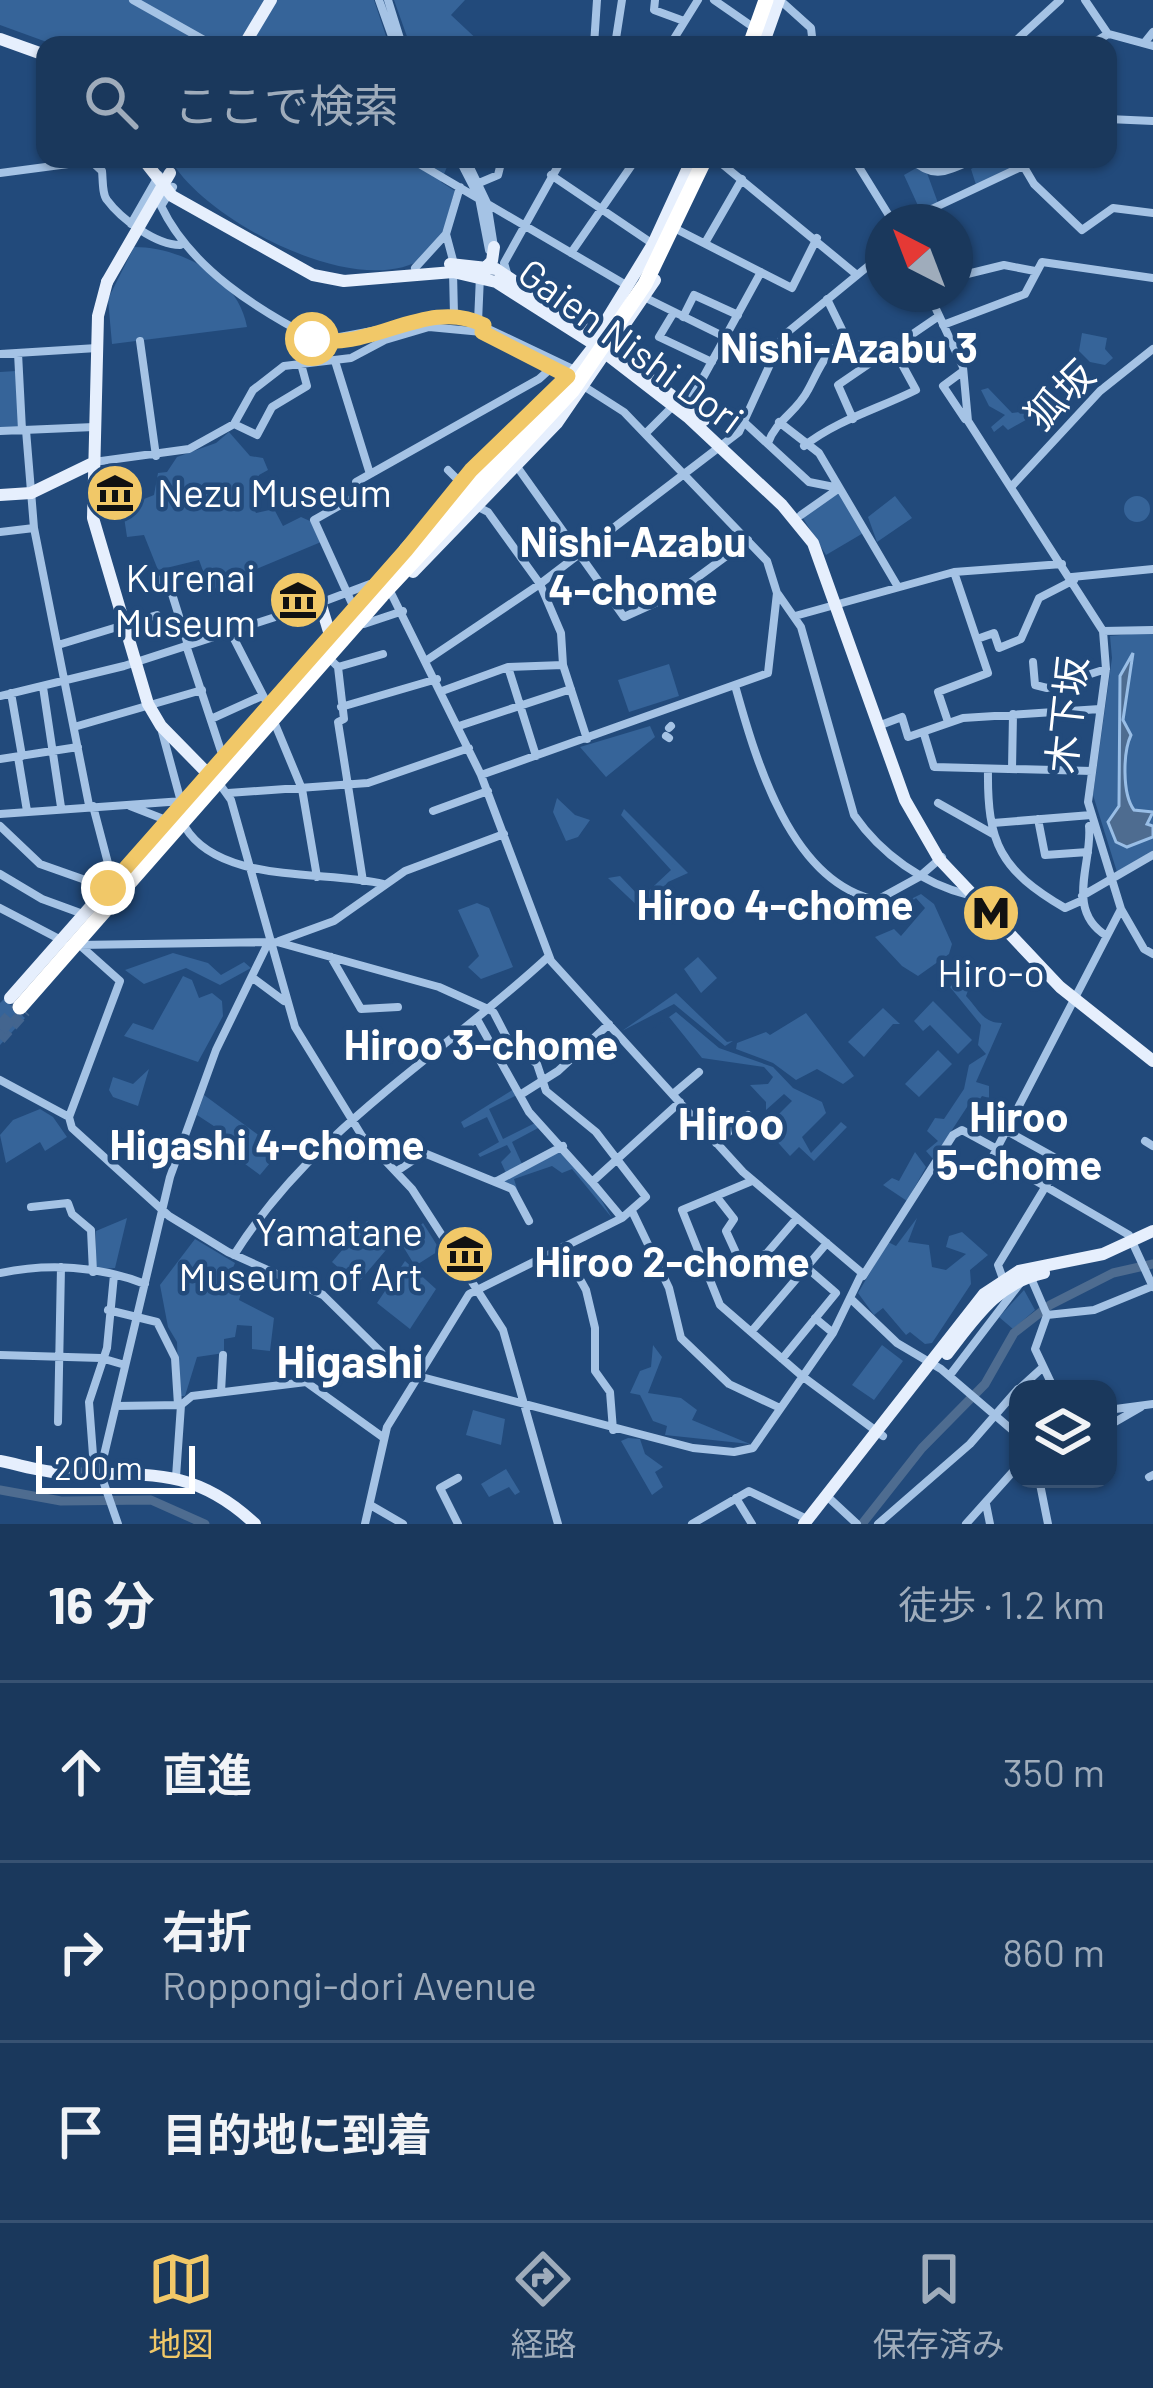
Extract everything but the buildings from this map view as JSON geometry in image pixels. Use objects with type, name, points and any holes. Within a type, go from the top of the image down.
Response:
[{"type":"highway","points":[[758,36],[774,2]]},
{"type":"highway","points":[[419,566],[444,522],[569,378],[639,281],[699,168]]},
{"type":"highway","points":[[17,1004],[382,595],[550,416],[635,301],[700,168]]},
{"type":"highway","points":[[17,1004],[378,589],[569,378]]},
{"type":"highway","points":[[406,550],[444,522],[550,416]]},
{"type":"main road","points":[[249,36],[271,0]]},
{"type":"main road","points":[[0,36],[36,48]]},
{"type":"main road","points":[[154,168],[165,181],[315,269],[341,275],[478,264],[509,277]]},
{"type":"main road","points":[[173,168],[107,282],[97,348],[94,523],[149,706],[161,726],[218,783]]},
{"type":"main road","points":[[17,1004],[71,943],[120,904],[248,744],[262,740],[335,664],[388,591],[406,550],[460,482],[635,314],[653,244],[698,168]]},
{"type":"main road","points":[[168,820],[178,820],[218,783],[444,522],[585,387],[602,346],[675,236],[701,168]]},
{"type":"main road","name":"Gaien Nishi Dori","points":[[165,181],[319,283],[478,264],[509,277],[681,405],[725,444],[801,514],[823,547],[905,800],[941,858],[970,895],[1075,995],[1153,1060]]},
{"type":"main road","name":"Gaien Nishi Dori","points":[[478,264],[602,346]]},
{"type":"main road","points":[[419,566],[586,377],[640,288]]},
{"type":"main road","name":"Gaien Nishi Dori","points":[[725,444],[801,525],[840,603]]},
{"type":"main road","points":[[17,1004],[71,943],[85,915],[182,800],[218,783],[228,753],[266,701],[354,608],[388,591],[480,508],[516,456]]},
{"type":"main road","points":[[0,495],[31,493],[93,463]]},
{"type":"main road","points":[[297,610],[323,607],[331,630],[326,640]]},
{"type":"main road","name":"Gaien Nishi Dori","points":[[941,858],[1075,995],[1153,1051]]},
{"type":"main road","points":[[939,1368],[973,1306],[1003,1280],[1103,1254],[1140,1254],[1153,1235]]},
{"type":"main road","points":[[810,1523],[881,1434],[968,1339],[992,1298],[1026,1275]]},
{"type":"main road","points":[[0,1464],[143,1478],[185,1488],[244,1524]]},
{"type":"main road","points":[[100,1475],[176,1477],[226,1500],[255,1524]]},
{"type":"street","points":[[133,0],[197,36]]},
{"type":"street","points":[[383,0],[396,36]]},
{"type":"street","points":[[595,36],[597,0]]},
{"type":"street","points":[[616,36],[622,0]]},
{"type":"street","points":[[655,0],[655,10],[684,21]]},
{"type":"street","points":[[675,36],[698,0]]},
{"type":"street","points":[[714,0],[749,36]]},
{"type":"street","points":[[1021,36],[1060,0]]},
{"type":"street","points":[[1085,0],[1108,34],[1116,36]]},
{"type":"street","points":[[774,2],[811,28],[812,36]]},
{"type":"street","points":[[1117,36],[1149,44],[1153,32]]},
{"type":"street","points":[[1117,119],[1153,121]]},
{"type":"street","points":[[0,173],[38,168]]},
{"type":"street","points":[[99,168],[105,198],[131,224],[169,245],[181,245]]},
{"type":"street","points":[[427,168],[725,337]]},
{"type":"street","points":[[467,168],[483,201],[478,264],[482,326]]},
{"type":"street","points":[[460,187],[498,175],[500,168]]},
{"type":"street","points":[[509,277],[504,263],[556,168]]},
{"type":"street","points":[[571,253],[630,168]]},
{"type":"street","points":[[721,168],[817,238],[856,275]]},
{"type":"street","points":[[860,168],[882,204]]},
{"type":"street","points":[[922,168],[941,173],[953,168]]},
{"type":"street","points":[[943,204],[1022,168]]},
{"type":"street","points":[[1025,168],[1034,184],[1082,230],[1113,208],[1153,213]]},
{"type":"street","points":[[551,175],[653,244]]},
{"type":"street","points":[[705,243],[742,179]]},
{"type":"street","points":[[131,224],[165,181]]},
{"type":"street","points":[[165,181],[161,206],[181,245],[228,285],[318,341],[454,315],[556,365],[569,378]]},
{"type":"street","points":[[416,268],[446,234],[460,187]]},
{"type":"street","points":[[446,234],[478,264]]},
{"type":"street","points":[[675,236],[705,243],[792,288],[817,238]]},
{"type":"street","points":[[854,419],[838,385],[892,346],[941,320],[1024,294],[1042,262],[1153,278]]},
{"type":"street","points":[[454,315],[478,264]]},
{"type":"street","points":[[973,273],[1004,265],[1036,271]]},
{"type":"street","points":[[428,660],[579,556],[725,444],[745,424],[775,348],[794,324],[865,268]]},
{"type":"street","points":[[646,433],[681,405],[712,362],[761,272]]},
{"type":"street","points":[[712,362],[659,337],[694,295],[738,315]]},
{"type":"street","points":[[826,299],[853,352],[872,359]]},
{"type":"street","points":[[937,312],[963,371],[968,421]]},
{"type":"street","points":[[93,463],[189,449],[234,424],[253,390],[284,366],[334,361],[429,327],[482,326]]},
{"type":"street","points":[[768,443],[779,422],[809,389],[826,353],[846,338]]},
{"type":"street","points":[[140,341],[156,456]]},
{"type":"street","points":[[804,446],[830,425],[916,390],[892,346]]},
{"type":"street","points":[[0,354],[97,348]]},
{"type":"street","name":"狐坂","points":[[1012,486],[1100,391],[1153,349]]},
{"type":"street","points":[[19,353],[34,529],[91,805],[109,867],[118,876]]},
{"type":"street","points":[[334,361],[370,474]]},
{"type":"street","points":[[234,424],[257,435],[272,406],[307,386],[301,364]]},
{"type":"street","points":[[354,608],[314,520],[360,494],[356,482],[556,365]]},
{"type":"street","points":[[963,371],[943,386],[968,421]]},
{"type":"street","points":[[585,387],[646,433],[767,561],[777,592],[795,616],[854,815],[868,835],[919,878],[970,895]]},
{"type":"street","name":"木下坂","points":[[968,421],[1103,631],[1106,669],[1092,771],[1093,819],[1121,909],[1144,949],[1153,954]]},
{"type":"street","points":[[779,422],[804,446],[819,453],[898,586]]},
{"type":"street","points":[[745,424],[809,482],[839,488]]},
{"type":"street","points":[[0,431],[94,427]]},
{"type":"street","points":[[516,456],[579,556],[624,616],[675,594],[748,540]]},
{"type":"street","points":[[448,470],[460,482]]},
{"type":"street","points":[[801,514],[839,488]]},
{"type":"street","points":[[480,508],[540,584],[561,634],[563,664],[587,739]]},
{"type":"street","points":[[0,532],[34,529]]},
{"type":"street","points":[[795,616],[954,572],[1063,564]]},
{"type":"street","points":[[977,639],[994,633],[999,648],[1021,639],[1039,598],[1073,579],[1153,569]]},
{"type":"street","points":[[948,722],[938,692],[988,673],[954,572]]},
{"type":"street","points":[[159,580],[167,578],[221,751],[228,753]]},
{"type":"street","points":[[0,696],[134,662],[347,591],[388,591],[428,660],[488,791],[549,956],[752,1181],[862,1276]]},
{"type":"street","points":[[481,776],[767,675],[777,592]]},
{"type":"street","points":[[364,624],[403,611]]},
{"type":"street","points":[[58,645],[157,615]]},
{"type":"street","points":[[1103,631],[1153,630]]},
{"type":"street","points":[[211,719],[266,701],[230,631]]},
{"type":"street","points":[[363,880],[335,664],[383,654]]},
{"type":"street","points":[[1033,662],[1035,685],[1047,688],[1106,669]]},
{"type":"street","points":[[442,691],[508,667],[563,664]]},
{"type":"street","points":[[508,667],[536,756]]},
{"type":"street","points":[[341,707],[437,680]]},
{"type":"street","points":[[43,687],[62,807]]},
{"type":"street","points":[[459,726],[571,689]]},
{"type":"street","points":[[736,689],[777,810],[815,862],[872,900],[919,878],[941,858]]},
{"type":"street","points":[[74,727],[202,690]]},
{"type":"street","points":[[11,693],[27,811]]},
{"type":"street","points":[[881,725],[902,717],[908,737],[948,722],[1100,709]]},
{"type":"street","points":[[1012,769],[1013,714]]},
{"type":"street","points":[[275,724],[302,789],[317,877]]},
{"type":"street","points":[[0,814],[182,800],[161,726]]},
{"type":"street","points":[[924,734],[934,767],[1092,771]]},
{"type":"street","points":[[0,759],[78,747]]},
{"type":"street","points":[[469,748],[348,785],[302,789],[218,783],[273,941],[286,1001],[307,1050],[350,1117],[397,1172],[508,1341],[558,1524]]},
{"type":"street","points":[[988,769],[994,834],[1004,865],[1065,908],[1153,855]]},
{"type":"street","points":[[433,812],[488,791]]},
{"type":"street","points":[[124,803],[168,820]]},
{"type":"street","points":[[938,803],[994,834]]},
{"type":"street","points":[[1038,819],[1045,855],[1088,852]]},
{"type":"street","points":[[993,823],[1093,819]]},
{"type":"street","points":[[1093,819],[1080,879],[1099,932],[1107,936]]},
{"type":"street","points":[[0,826],[40,864],[108,888]]},
{"type":"street","points":[[185,827],[249,868],[384,885]]},
{"type":"street","points":[[118,1524],[100,1475],[163,1210],[208,1069],[273,941],[334,921],[405,871],[504,834]]},
{"type":"street","points":[[0,874],[42,899],[85,915]]},
{"type":"street","points":[[0,908],[71,943],[120,981],[69,1117],[72,1128],[163,1210],[234,1255],[322,1295],[388,1359],[414,1375],[613,1430],[693,1448],[749,1451],[805,1378],[862,1276],[953,1135],[962,1130],[995,1148]]},
{"type":"street","points":[[1046,1310],[1094,1310],[1153,1286],[1140,1254],[1108,1219],[993,1156],[1121,909]]},
{"type":"street","points":[[71,943],[273,941],[440,987],[492,1011],[508,1040],[537,1064],[552,1098],[596,1132],[646,1197],[622,1218],[476,1287],[414,1375],[384,1438],[365,1524]]},
{"type":"street","points":[[234,1255],[298,1169],[350,1117],[492,1011],[549,956]]},
{"type":"street","points":[[331,957],[361,1010],[398,1007]]},
{"type":"street","points":[[253,978],[286,1001]]},
{"type":"street","points":[[478,1021],[529,1112],[622,1218]]},
{"type":"street","points":[[520,1095],[609,1024]]},
{"type":"street","points":[[592,1182],[699,1072]]},
{"type":"street","points":[[0,1080],[69,1117]]},
{"type":"street","points":[[716,1143],[748,1114]]},
{"type":"street","points":[[1003,1280],[998,1265],[1061,1161],[1005,1130]]},
{"type":"street","points":[[493,1183],[562,1146]]},
{"type":"street","points":[[397,1172],[424,1153],[512,1189],[529,1221]]},
{"type":"street","points":[[752,1181],[682,1210],[721,1305],[805,1378],[881,1434]]},
{"type":"street","points":[[716,1196],[734,1219],[726,1231],[742,1266],[767,1253],[797,1218]]},
{"type":"street","points":[[31,1207],[68,1203],[72,1214],[91,1230],[93,1272]]},
{"type":"street","points":[[632,1211],[669,1288],[681,1338],[729,1384],[780,1408]]},
{"type":"street","points":[[751,1332],[827,1243]]},
{"type":"street","points":[[556,1249],[586,1291],[595,1328],[595,1371],[610,1392],[613,1430]]},
{"type":"street","points":[[0,1273],[42,1263],[145,1284]]},
{"type":"street","points":[[58,1422],[61,1267]]},
{"type":"street","points":[[782,1358],[836,1292],[806,1267]]},
{"type":"street","points":[[93,1455],[89,1402],[103,1359],[115,1275]]},
{"type":"street","points":[[1026,1275],[1046,1310],[1036,1338],[1041,1369],[1048,1380]]},
{"type":"street","points":[[852,1300],[897,1343],[939,1368],[1009,1427]]},
{"type":"street","points":[[108,1310],[153,1318],[176,1358],[180,1405],[176,1477]]},
{"type":"street","points":[[815,1318],[833,1333]]},
{"type":"street","points":[[0,1355],[103,1359],[125,1365]]},
{"type":"street","points":[[220,1391],[224,1355]]},
{"type":"street","points":[[1028,1380],[1041,1369]]},
{"type":"street","points":[[116,1406],[180,1405],[192,1396],[306,1382],[384,1438]]},
{"type":"street","points":[[878,1524],[970,1444],[1009,1399]]},
{"type":"street","points":[[1117,1409],[1147,1405]]},
{"type":"street","points":[[1117,1421],[1147,1405]]},
{"type":"street","points":[[966,1524],[1009,1477]]},
{"type":"street","points":[[458,1478],[440,1488],[458,1524]]},
{"type":"street","points":[[1041,1488],[1048,1524]]},
{"type":"street","points":[[692,1524],[736,1498],[759,1492],[810,1523]]},
{"type":"street","points":[[736,1498],[752,1524]]},
{"type":"street","points":[[832,1501],[856,1524]]},
{"type":"street","points":[[986,1504],[990,1524]]},
{"type":"street","points":[[371,1506],[403,1524]]},
{"type":"shaded area","points":[[0,0],[374,0],[386,36],[36,38],[0,25]]},
{"type":"shaded area","points":[[394,0],[465,0],[451,15],[473,36],[407,36]]},
{"type":"shaded area","points":[[177,168],[446,168],[441,182],[455,191],[442,235],[425,257],[396,268],[362,270],[324,262],[248,229],[188,183]]},
{"type":"shaded area","points":[[920,168],[927,173],[938,203],[917,204],[904,175]]},
{"type":"shaded area","points":[[973,168],[1016,168],[977,188]]},
{"type":"shaded area","points":[[134,247],[170,252],[204,268],[232,293],[247,327],[112,344],[108,299]]},
{"type":"shaded area","points":[[1082,333],[1107,338],[1105,349],[1113,358],[1105,365],[1090,362],[1079,351]]},
{"type":"shaded area","points":[[16,371],[21,427],[0,428],[0,372]]},
{"type":"shaded area","points":[[988,388],[1012,413],[1047,408],[1008,430],[1003,425],[994,432],[991,427],[1005,415],[989,406],[981,390]]},
{"type":"shaded area","points":[[229,432],[250,456],[263,458],[268,470],[259,475],[251,502],[256,513],[274,509],[283,526],[301,517],[310,521],[321,542],[240,576],[232,570],[218,579],[222,586],[210,590],[199,560],[158,570],[144,535],[127,537],[124,517],[134,503],[154,495],[158,473],[167,472],[177,457],[216,443]]},
{"type":"shaded area","points":[[839,493],[865,532],[826,555],[801,515]]},
{"type":"shaded area","points":[[895,496],[912,518],[877,542],[868,517]]},
{"type":"shaded area","points":[[1137,496],[1150,509],[1137,522],[1124,509]]},
{"type":"shaded area","points":[[1153,632],[1153,851],[1117,872],[1093,795],[1112,658],[1110,636]]},
{"type":"shaded area","points":[[1133,653],[1123,720],[1131,735],[1126,784],[1134,810],[1153,812],[1147,824],[1153,826],[1153,837],[1127,847],[1116,842],[1108,822],[1119,806],[1120,676]]},
{"type":"shaded area","points":[[669,664],[679,696],[629,712],[618,680]]},
{"type":"shaded area","points":[[650,726],[655,737],[606,777],[580,747]]},
{"type":"shaded area","points":[[557,798],[575,815],[590,820],[578,837],[566,841],[553,812]]},
{"type":"shaded area","points":[[624,809],[688,873],[668,882],[643,911],[608,878],[620,876],[641,898],[671,870],[621,815]]},
{"type":"shaded area","points":[[921,894],[934,904],[952,944],[949,954],[918,976],[875,937],[894,929],[901,936],[925,908],[916,898],[901,910],[897,906]]},
{"type":"shaded area","points":[[477,903],[489,908],[513,967],[481,979],[468,967],[479,956],[458,910]]},
{"type":"shaded area","points":[[173,953],[208,963],[221,975],[244,962],[251,968],[220,985],[186,968],[144,984],[125,970]]},
{"type":"shaded area","points":[[698,957],[717,978],[701,993],[684,969]]},
{"type":"shaded area","points":[[183,976],[192,980],[199,998],[212,993],[222,1001],[223,1016],[198,1062],[124,1036],[133,1023],[153,1030]]},
{"type":"shaded area","points":[[961,976],[970,985],[966,996],[981,1014],[1002,1023],[976,1082],[989,1086],[989,1098],[982,1096],[975,1106],[969,1104],[933,1159],[926,1151],[938,1141],[927,1131],[935,1118],[944,1119],[964,1089],[969,1065],[986,1054],[978,1045],[981,1025],[950,987]]},
{"type":"shaded area","points":[[676,993],[727,1042],[733,1041],[725,1046],[674,1004],[622,1031]]},
{"type":"shaded area","points":[[4,999],[25,1018],[0,1045],[0,1003]]},
{"type":"shaded area","points":[[933,1001],[972,1040],[958,1054],[930,1025],[923,1031],[914,1021]]},
{"type":"shaded area","points":[[883,1008],[900,1024],[893,1024],[864,1057],[848,1042]]},
{"type":"shaded area","points":[[676,1012],[719,1048],[773,1067],[793,1088],[822,1102],[826,1113],[802,1137],[811,1153],[841,1122],[847,1127],[814,1161],[799,1147],[790,1156],[765,1128],[792,1101],[784,1094],[766,1110],[766,1102],[750,1085],[768,1084],[773,1077],[764,1067],[702,1058],[669,1017]]},
{"type":"shaded area","points":[[806,1013],[854,1076],[843,1084],[817,1069],[796,1080],[773,1063],[736,1049],[737,1043],[766,1032],[770,1035]]},
{"type":"shaded area","points":[[938,1050],[952,1064],[919,1097],[905,1084]]},
{"type":"shaded area","points":[[149,1069],[138,1106],[113,1097],[109,1090],[113,1077],[133,1084]]},
{"type":"shaded area","points":[[514,1089],[517,1095],[489,1109],[503,1139],[535,1123],[540,1127],[512,1142],[522,1164],[506,1173],[501,1162],[511,1152],[507,1145],[478,1154],[499,1142],[487,1117],[464,1128],[461,1122]]},
{"type":"shaded area","points":[[204,1095],[280,1151],[260,1175],[241,1161],[249,1149],[197,1115]]},
{"type":"shaded area","points":[[40,1109],[53,1117],[67,1137],[45,1151],[40,1142],[6,1163],[0,1135],[13,1120]]},
{"type":"shaded area","points":[[561,1151],[587,1176],[612,1218],[572,1169],[562,1173],[552,1166],[514,1179],[518,1192],[502,1180]]},
{"type":"shaded area","points":[[915,1152],[926,1167],[907,1201],[883,1185],[892,1178],[899,1181]]},
{"type":"shaded area","points":[[127,1218],[115,1268],[96,1269],[96,1231]]},
{"type":"shaded area","points":[[917,1218],[908,1242],[929,1245],[932,1267],[946,1270],[966,1254],[946,1247],[949,1236],[962,1232],[988,1255],[970,1270],[971,1284],[932,1343],[925,1344],[910,1332],[906,1335],[883,1308],[874,1315],[858,1293],[888,1242],[896,1246]]},
{"type":"shaded area","points":[[367,1221],[392,1243],[357,1284],[332,1262]]},
{"type":"shaded area","points":[[423,1223],[440,1250],[415,1266],[401,1243]]},
{"type":"shaded area","points":[[195,1239],[235,1263],[228,1279],[243,1286],[239,1300],[274,1318],[270,1351],[252,1349],[252,1326],[237,1325],[235,1337],[224,1339],[224,1353],[197,1357],[185,1396],[179,1396],[177,1342],[168,1327],[160,1285]]},
{"type":"shaded area","points":[[405,1261],[436,1289],[410,1329],[377,1303]]},
{"type":"shaded area","points":[[1024,1290],[1035,1310],[1013,1329],[999,1317]]},
{"type":"shaded area","points":[[653,1345],[662,1357],[648,1393],[681,1398],[697,1410],[692,1420],[750,1444],[665,1435],[667,1426],[653,1421],[640,1395],[630,1393],[640,1371],[651,1367]]},
{"type":"shaded area","points":[[882,1345],[903,1361],[874,1400],[852,1385]]},
{"type":"shaded area","points":[[473,1410],[505,1419],[501,1445],[466,1435]]},
{"type":"shaded area","points":[[640,1439],[645,1454],[663,1467],[655,1472],[663,1487],[652,1495],[621,1441]]},
{"type":"shaded area","points":[[506,1469],[520,1492],[515,1495],[509,1487],[489,1497],[481,1484]]},
{"type":"waterway","points":[[862,1524],[922,1448],[985,1384],[1014,1333],[1050,1305],[1113,1273],[1153,1264]]},
{"type":"waterway","points":[[0,1490],[61,1501],[151,1500],[205,1524]]},
{"type":"tunnel","points":[[0,1029],[20,1007]]},
{"type":"tunnel","points":[[0,1039],[25,1011]]},
{"type":"place","name":"Nezu Museum","points":[[115,493]]},
{"type":"place","name":"Kurenai Museum","points":[[298,600]]},
{"type":"place","name":"Hiro-o","points":[[991,913]]},
{"type":"place","name":"Yamatane Museum of Art","points":[[465,1254]]},
{"type":"district","name":"Nishi-Azabu 3","points":[[849,348]]},
{"type":"district","name":"Nishi-Azabu 4-chome","points":[[633,566]]},
{"type":"district","name":"Hiroo 4-chome","points":[[775,905]]},
{"type":"district","name":"Hiroo 3-chome","points":[[481,1045]]},
{"type":"district","name":"Hiroo","points":[[731,1124]]},
{"type":"district","name":"Hiroo 5-chome","points":[[1019,1141]]},
{"type":"district","name":"Higashi 4-chome","points":[[267,1145]]},
{"type":"district","name":"Hiroo 2-chome","points":[[672,1262]]},
{"type":"district","name":"Higashi","points":[[350,1362]]},
{"type":"route","points":[[108,888],[406,550],[433,511],[568,376],[534,362],[482,332],[484,325],[459,315],[356,337],[312,339]]}]
